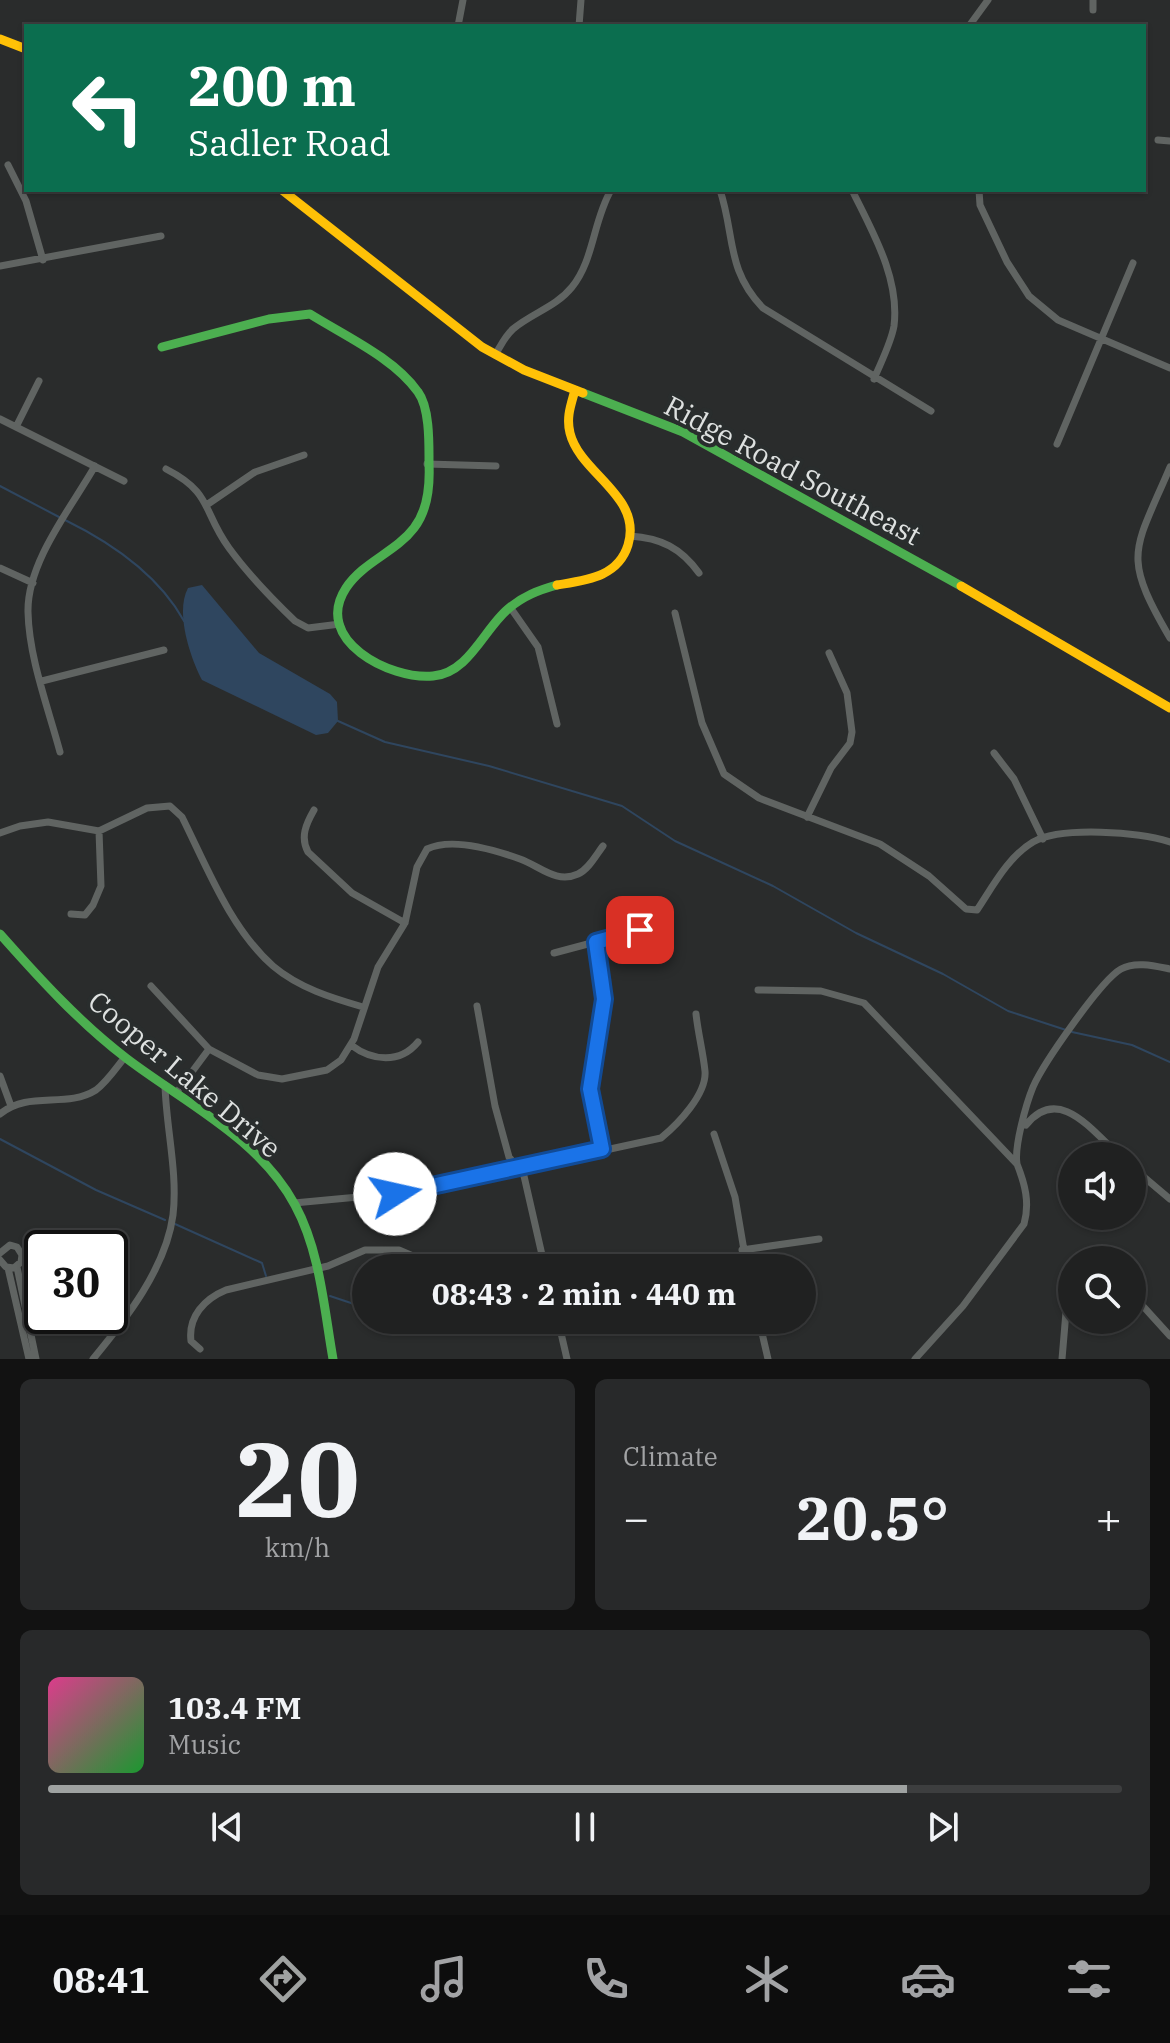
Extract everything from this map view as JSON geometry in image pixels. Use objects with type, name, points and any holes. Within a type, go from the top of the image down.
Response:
[{"type":"street","points":[[458,24],[463,0]]},
{"type":"street","points":[[579,24],[581,0]]},
{"type":"street","points":[[970,24],[988,0]]},
{"type":"street","points":[[1093,0],[1093,10]]},
{"type":"street","points":[[0,39],[24,48]]},
{"type":"street","points":[[1158,140],[1170,141]]},
{"type":"street","points":[[8,165],[26,201],[43,260]]},
{"type":"street","name":"Ridge Road Southeast","points":[[284,192],[444,320],[495,355],[683,432],[753,473],[849,521],[1170,708]]},
{"type":"street","points":[[495,355],[512,330],[536,317],[574,285],[587,261],[598,212],[610,192]]},
{"type":"street","points":[[720,192],[734,263],[750,294],[763,308],[874,379],[931,411]]},
{"type":"street","points":[[853,192],[890,277],[894,306],[894,328],[874,379]]},
{"type":"street","points":[[979,192],[980,205],[1007,262],[1029,296],[1058,320],[1170,368]]},
{"type":"street","points":[[0,266],[161,236]]},
{"type":"street","points":[[1057,444],[1133,263]]},
{"type":"street","points":[[162,347],[269,319],[310,314],[393,368],[420,394],[427,464],[426,502],[419,522],[346,587],[338,612],[348,643],[364,657],[404,675],[425,678],[456,668],[510,607],[544,588],[600,579],[623,557],[630,536],[626,512],[570,437],[566,415],[575,390]]},
{"type":"street","points":[[16,427],[39,381]]},
{"type":"street","points":[[0,419],[124,481]]},
{"type":"street","points":[[208,504],[255,472],[304,455]]},
{"type":"street","points":[[427,464],[496,466]]},
{"type":"street","points":[[60,752],[28,611],[33,583],[42,560],[95,466]]},
{"type":"street","points":[[1170,467],[1138,542],[1136,563],[1148,601],[1170,638]]},
{"type":"street","points":[[166,469],[189,481],[208,504],[228,546],[295,621],[308,628],[340,624]]},
{"type":"street","points":[[630,536],[662,541],[679,550],[699,573]]},
{"type":"street","points":[[0,568],[33,583]]},
{"type":"street","points":[[510,607],[538,647],[557,724]]},
{"type":"street","points":[[675,613],[702,723],[724,774],[759,798],[880,844],[929,876],[972,911],[977,910],[1012,859],[1043,839],[1080,833],[1120,833],[1146,834],[1170,842]]},
{"type":"street","points":[[42,681],[164,650]]},
{"type":"street","points":[[807,817],[831,768],[850,743],[852,732],[847,693],[829,653]]},
{"type":"street","points":[[994,753],[1014,779],[1043,839]]},
{"type":"street","points":[[0,833],[48,822],[99,831],[147,808],[170,806],[182,817],[234,915],[272,965],[312,990],[363,1007]]},
{"type":"street","points":[[314,810],[305,830],[304,844],[308,852],[352,893],[405,923]]},
{"type":"street","points":[[71,914],[85,915],[98,895],[99,831]]},
{"type":"street","points":[[151,986],[209,1049],[258,1075],[282,1079],[327,1070],[341,1060],[351,1045],[378,967],[405,923],[417,867],[423,854],[432,847],[455,846],[495,852],[520,859],[554,876],[566,877],[581,873],[603,846]]},
{"type":"street","points":[[554,953],[640,930]]},
{"type":"street","name":"Cooper Lake Drive","points":[[0,934],[52,991],[125,1057],[177,1092],[233,1136],[294,1203],[314,1269],[333,1359]]},
{"type":"street","points":[[596,942],[604,999],[590,1089],[602,1149]]},
{"type":"street","points":[[915,1359],[963,1306],[1024,1224],[1028,1210],[1015,1150],[1033,1086],[1048,1059],[1108,979],[1122,968],[1169,968]]},
{"type":"street","points":[[758,990],[821,991],[864,1003],[1017,1164]]},
{"type":"street","points":[[477,1006],[495,1106],[509,1157],[524,1176],[542,1254]]},
{"type":"street","points":[[294,1203],[412,1192],[661,1138],[674,1128],[702,1088],[706,1074],[696,1014]]},
{"type":"street","points":[[351,1045],[370,1056],[392,1058],[410,1052],[418,1042]]},
{"type":"street","points":[[177,1092],[209,1049]]},
{"type":"street","points":[[0,1114],[11,1106],[35,1099],[84,1096],[102,1084],[125,1057]]},
{"type":"street","points":[[0,1076],[11,1106]]},
{"type":"street","points":[[93,1359],[135,1302],[167,1239],[173,1213],[165,1085]]},
{"type":"street","points":[[1024,1126],[1036,1113],[1055,1107],[1077,1118],[1104,1142]]},
{"type":"street","points":[[714,1134],[735,1197],[743,1254]]},
{"type":"street","points":[[1146,1179],[1170,1199]]},
{"type":"street","points":[[742,1250],[819,1239]]},
{"type":"street","points":[[0,1253],[10,1245],[17,1247],[22,1255],[12,1268],[29,1359]]},
{"type":"street","points":[[362,1254],[378,1249],[399,1250],[408,1254]]},
{"type":"street","points":[[200,1349],[191,1341],[190,1333],[194,1319],[212,1296],[352,1257]]},
{"type":"street","points":[[0,1260],[12,1268],[36,1359]]},
{"type":"street","points":[[1146,1309],[1170,1336]]},
{"type":"street","points":[[561,1334],[567,1359]]},
{"type":"street","points":[[762,1334],[768,1359]]},
{"type":"street","points":[[1062,1359],[1064,1334]]},
{"type":"water","points":[[202,585],[259,653],[330,694],[337,702],[338,721],[328,733],[316,735],[202,680],[189,647],[183,609],[188,588]]},
{"type":"waterway","points":[[0,486],[59,517]]},
{"type":"waterway","points":[[65,520],[100,539],[147,574],[184,621]]},
{"type":"waterway","points":[[338,721],[385,742],[489,766],[622,806],[675,841],[773,886],[856,933],[943,974],[1008,1011],[1066,1030]]},
{"type":"waterway","points":[[1072,1032],[1132,1045],[1170,1062]]},
{"type":"waterway","points":[[0,1139],[96,1190],[165,1220]]},
{"type":"waterway","points":[[175,1224],[262,1263],[266,1276]]},
{"type":"waterway","points":[[330,1296],[352,1303]]},
{"type":"traffic: fast","points":[[162,347],[269,319],[310,314],[383,358],[418,392],[425,407],[429,437],[425,506],[407,536],[353,579],[338,607],[339,624],[347,640],[378,664],[416,676],[446,673],[466,659],[499,617],[514,604],[557,585]]},
{"type":"traffic: fast","points":[[583,393],[683,432],[961,586]]},
{"type":"traffic: fast","points":[[0,934],[92,1030],[126,1058],[219,1123],[262,1160],[280,1181],[295,1205],[310,1241],[333,1359]]},
{"type":"traffic: slow","points":[[0,39],[24,48]]},
{"type":"traffic: slow","points":[[285,192],[482,347],[524,370],[583,393]]},
{"type":"traffic: slow","points":[[557,585],[590,579],[617,564],[628,545],[630,528],[627,513],[619,499],[585,461],[570,433],[569,416],[575,390]]},
{"type":"traffic: slow","points":[[961,586],[1170,708]]},
{"type":"route","points":[[395,1194],[602,1149],[590,1089],[593,1052],[604,999],[603,974],[596,942],[640,930]]}]
